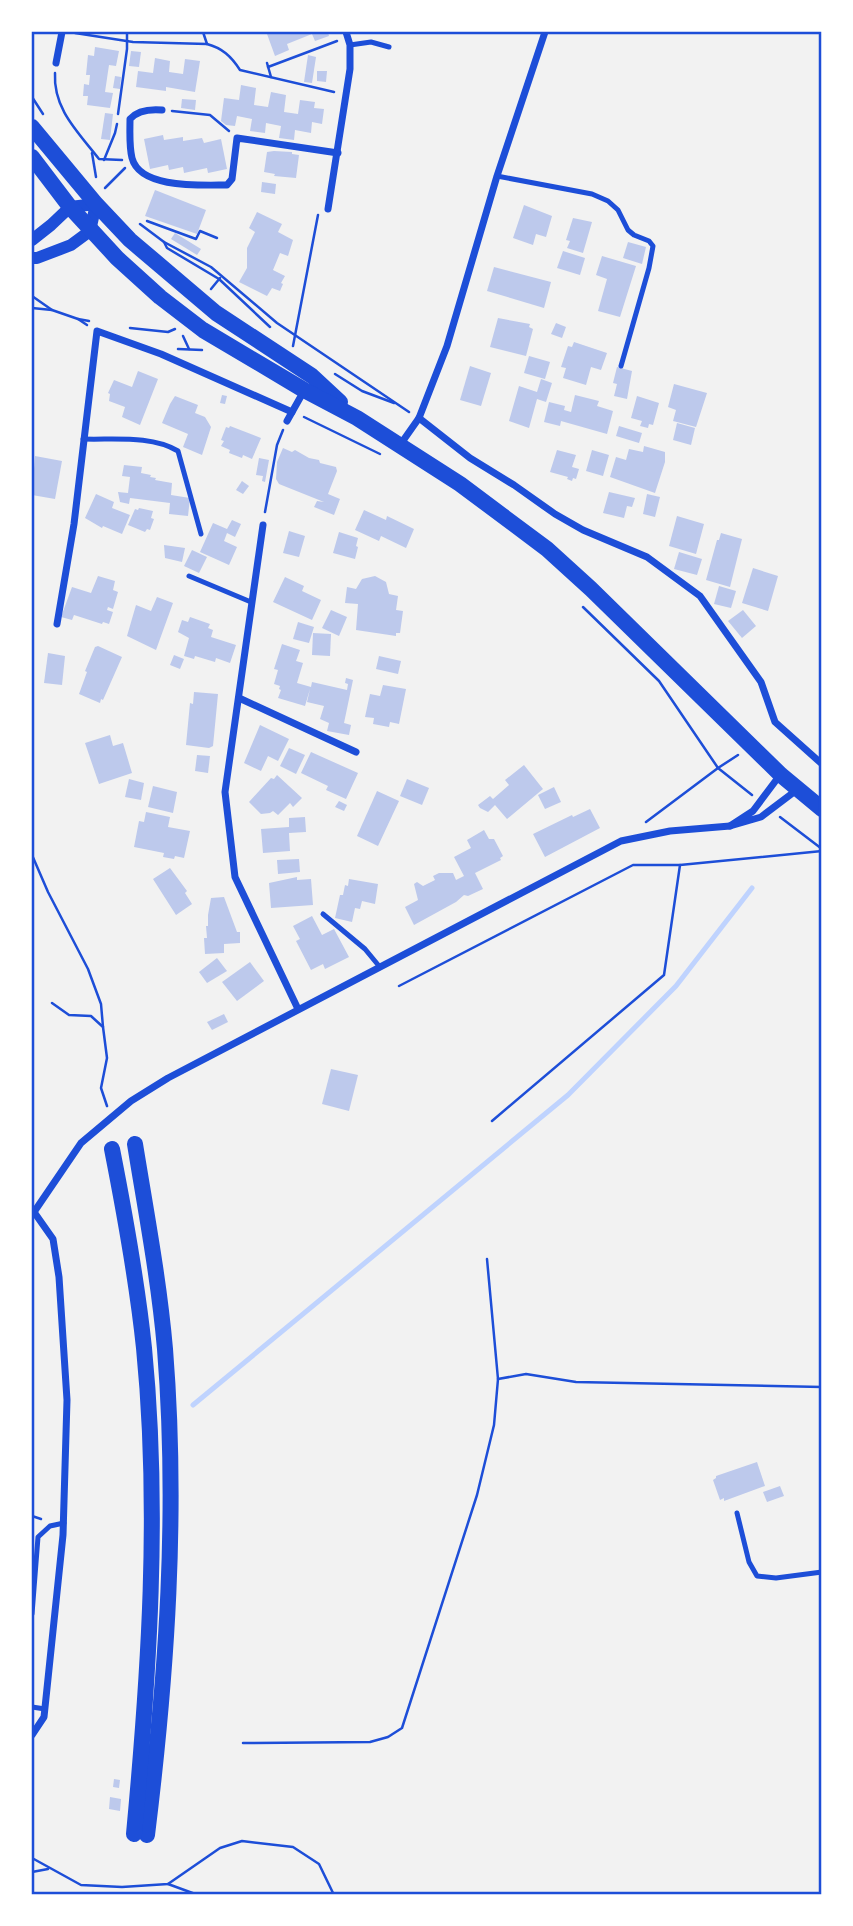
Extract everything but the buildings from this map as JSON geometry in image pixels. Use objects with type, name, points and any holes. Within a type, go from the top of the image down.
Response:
[{"type":"main road","points":[[38,122],[96,204],[130,240],[179,283],[308,383],[399,446],[460,484],[547,549],[780,775],[821,809]]},
{"type":"main road","points":[[32,157],[90,231],[160,297],[192,321],[308,383]]},
{"type":"main road","points":[[112,1149],[133,1259],[144,1350],[150,1455],[152,1526],[149,1642],[140,1835],[158,1743],[169,1616],[171,1499],[164,1348],[153,1255],[135,1144]]},
{"type":"street","points":[[56,63],[62,32]]},
{"type":"street","points":[[328,209],[350,69],[350,45],[346,32]]},
{"type":"street","points":[[399,446],[419,418],[447,346],[497,176],[545,32]]},
{"type":"street","points":[[162,110],[152,109],[134,114],[130,120],[132,159],[139,173],[155,181],[227,185],[232,179],[237,138],[338,153]]},
{"type":"street","points":[[32,240],[70,207],[96,204],[90,231],[71,245],[32,258]]},
{"type":"street","points":[[57,624],[74,524],[97,331],[161,354],[292,412]]},
{"type":"street","points":[[288,421],[308,383]]},
{"type":"street","points":[[419,418],[470,458],[555,514],[583,530],[647,557],[701,596],[761,682],[775,722],[821,764]]},
{"type":"street","points":[[263,525],[225,792],[235,877],[298,1009]]},
{"type":"street","points":[[239,698],[356,752]]},
{"type":"street","points":[[730,826],[753,811],[780,775]]},
{"type":"street","points":[[32,1735],[44,1717],[45,1709],[64,1523],[67,1400],[59,1277],[53,1239],[33,1213],[81,1143],[131,1101],[168,1077],[621,841],[670,831],[730,826],[761,817],[798,789]]},
{"type":"lane","points":[[350,45],[371,42],[389,47]]},
{"type":"lane","points":[[497,176],[592,194],[608,201],[618,210],[628,230],[653,246],[621,366]]},
{"type":"lane","points":[[83,439],[151,442],[168,445],[178,451],[201,534]]},
{"type":"lane","points":[[189,576],[251,602]]},
{"type":"lane","points":[[323,914],[365,949],[379,966]]},
{"type":"lane","points":[[737,1513],[750,1562],[757,1576],[776,1578],[821,1572]]},
{"type":"lane","points":[[32,1614],[38,1537],[50,1526],[64,1523]]},
{"type":"lane","points":[[32,1707],[45,1709]]},
{"type":"path","points":[[69,32],[125,41],[207,44],[223,50],[240,70],[337,93]]},
{"type":"path","points":[[104,160],[115,133],[127,32]]},
{"type":"path","points":[[203,32],[207,44]]},
{"type":"path","points":[[272,78],[267,65],[337,41]]},
{"type":"path","points":[[56,63],[54,87],[61,111],[91,149],[99,159],[132,159]]},
{"type":"path","points":[[32,97],[38,122]]},
{"type":"path","points":[[162,110],[210,115],[237,138]]},
{"type":"path","points":[[88,168],[96,178],[91,149]]},
{"type":"path","points":[[104,188],[132,159]]},
{"type":"path","points":[[293,346],[319,208]]},
{"type":"path","points":[[134,220],[164,242],[222,275],[248,300],[295,335],[401,406],[362,391],[329,370]]},
{"type":"path","points":[[147,221],[196,239],[200,231],[217,238]]},
{"type":"path","points":[[164,242],[167,248],[219,279],[277,334]]},
{"type":"path","points":[[209,290],[222,275]]},
{"type":"path","points":[[32,296],[52,310],[91,321]]},
{"type":"path","points":[[32,309],[52,310]]},
{"type":"path","points":[[78,319],[97,331]]},
{"type":"path","points":[[130,328],[168,332],[178,327],[189,349]]},
{"type":"path","points":[[285,340],[302,352]]},
{"type":"path","points":[[161,354],[182,348],[206,351]]},
{"type":"path","points":[[292,412],[323,424],[381,454]]},
{"type":"path","points":[[263,525],[277,445],[288,421]]},
{"type":"path","points":[[582,605],[659,681],[718,768],[753,796]]},
{"type":"path","points":[[621,841],[738,755]]},
{"type":"path","points":[[780,817],[821,850]]},
{"type":"path","points":[[399,986],[634,865],[680,865],[821,850]]},
{"type":"path","points":[[32,855],[88,969],[101,1004],[107,1058],[101,1088],[107,1106]]},
{"type":"path","points":[[492,1121],[664,975],[680,865]]},
{"type":"path","points":[[52,1003],[69,1014],[91,1017],[103,1027]]},
{"type":"path","points":[[243,1743],[370,1742],[388,1737],[402,1728],[477,1495],[494,1425],[498,1379],[487,1259]]},
{"type":"path","points":[[498,1379],[526,1374],[576,1382],[821,1387]]},
{"type":"path","points":[[168,1884],[220,1848],[242,1841],[293,1847],[319,1864],[334,1895]]},
{"type":"path","points":[[32,1858],[81,1885],[122,1887],[168,1884],[198,1895]]},
{"type":"path","points":[[32,1872],[48,1869]]},
{"type":"waterway","points":[[193,1405],[568,1095],[676,986],[752,888]]}]
